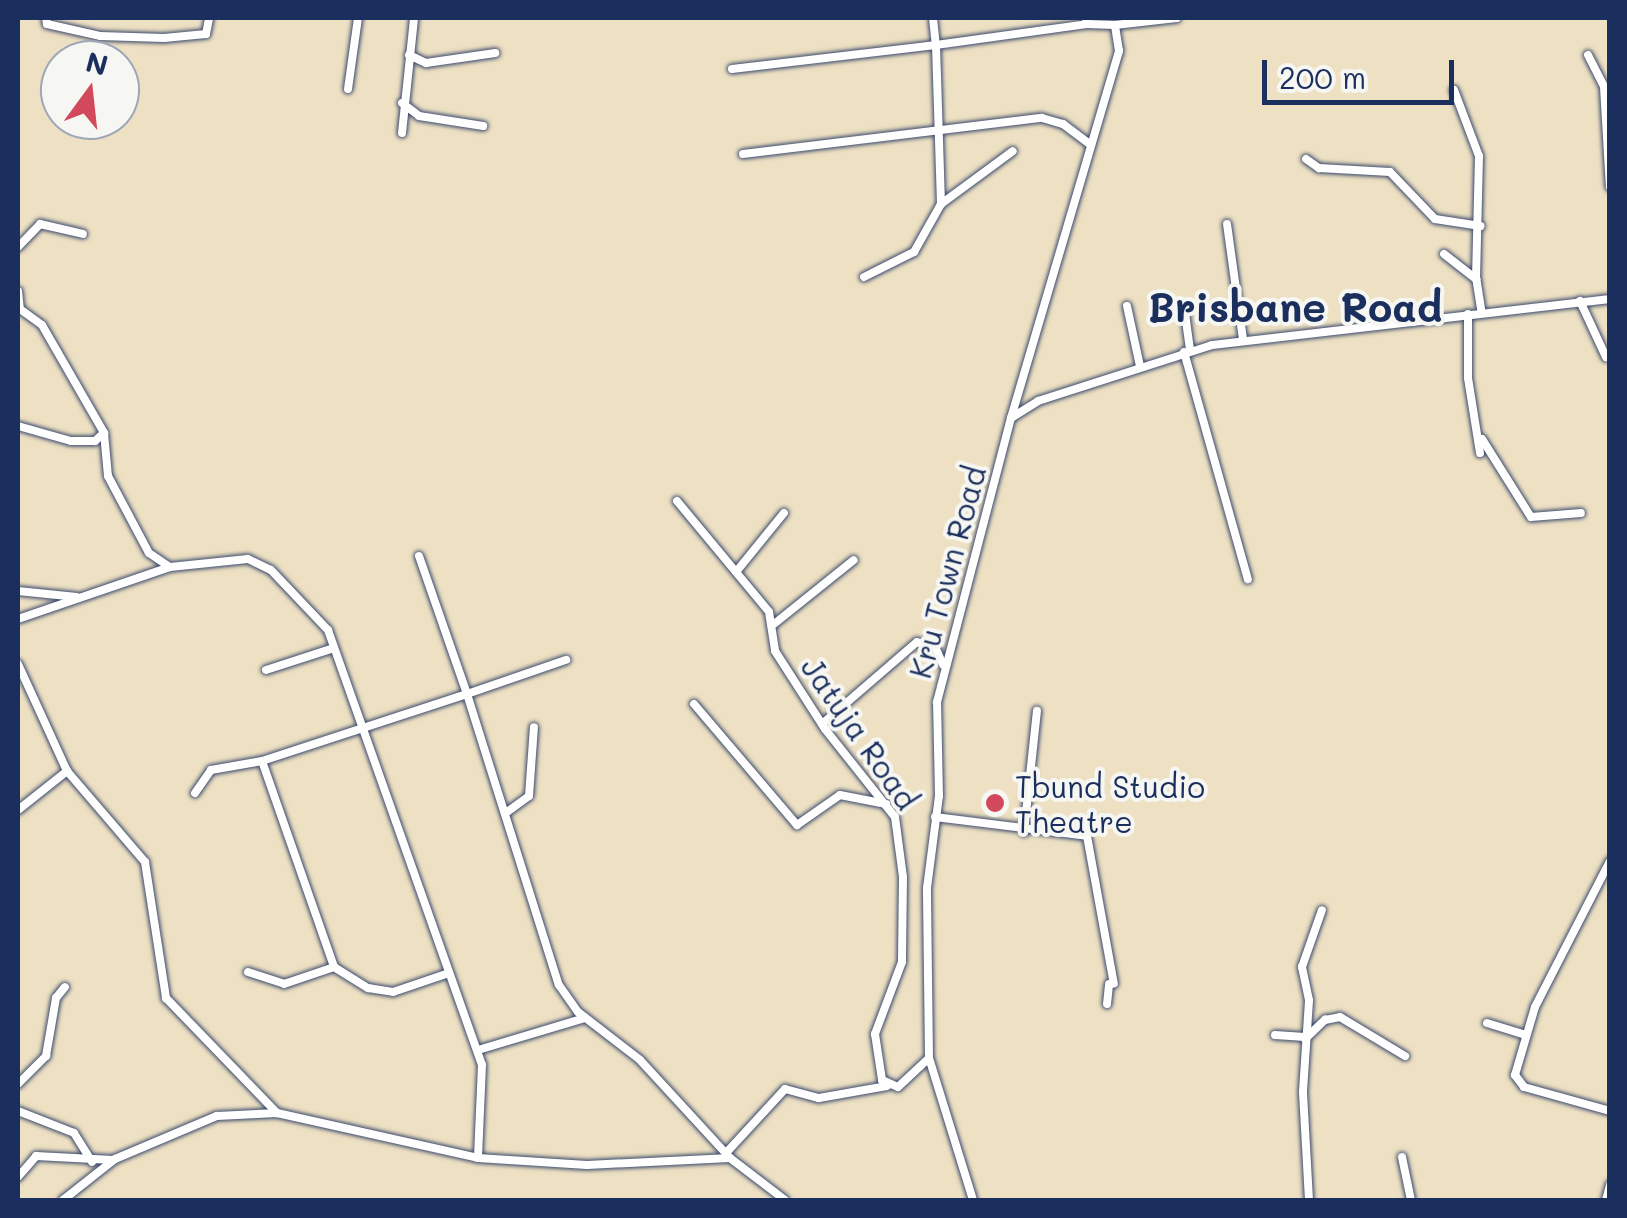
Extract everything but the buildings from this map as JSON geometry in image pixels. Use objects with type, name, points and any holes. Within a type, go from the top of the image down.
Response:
[{"type":"street","points":[[46,18],[47,24],[100,36],[164,38],[206,34],[209,18]]},
{"type":"street","points":[[348,89],[358,18]]},
{"type":"street","points":[[402,133],[402,103],[414,18]]},
{"type":"street","points":[[933,18],[941,204]]},
{"type":"street","points":[[732,70],[936,45],[1086,21],[1177,18]]},
{"type":"street","name":"Kru Town Road","points":[[973,1200],[929,1058],[927,888],[935,817],[937,702],[1011,418],[1119,51],[1116,21]]},
{"type":"street","points":[[409,55],[426,63],[495,53]]},
{"type":"street","points":[[1588,55],[1604,86],[1610,187]]},
{"type":"street","points":[[1454,90],[1480,156],[1476,279],[1482,313]]},
{"type":"street","points":[[402,103],[418,116],[483,126]]},
{"type":"street","points":[[743,154],[1042,118],[1063,124],[1091,145]]},
{"type":"street","points":[[864,278],[914,252],[941,204],[1013,151]]},
{"type":"street","points":[[1306,159],[1319,168],[1390,172],[1436,219],[1479,230]]},
{"type":"street","points":[[18,248],[40,224],[83,234]]},
{"type":"street","points":[[1227,224],[1243,340]]},
{"type":"street","points":[[1444,254],[1476,279]]},
{"type":"street","points":[[18,291],[20,309],[42,325],[104,434],[108,476],[148,554],[170,566]]},
{"type":"street","points":[[1011,418],[1038,401],[1187,351],[1243,340],[1610,299]]},
{"type":"street","points":[[1580,301],[1606,357]]},
{"type":"street","points":[[1127,306],[1140,366]]},
{"type":"street","points":[[1184,306],[1187,351],[1248,579]]},
{"type":"street","points":[[1468,314],[1468,378],[1482,439],[1531,517],[1581,512]]},
{"type":"street","points":[[18,426],[71,442],[95,441],[104,434]]},
{"type":"street","points":[[1480,454],[1482,439]]},
{"type":"street","name":"Jatuja Road","points":[[677,501],[774,624],[775,651],[822,724],[886,804],[901,832],[902,962],[875,1034],[887,1086]]},
{"type":"street","points":[[736,572],[784,513]]},
{"type":"street","points":[[419,556],[507,812],[544,950],[559,985],[585,1018],[640,1060],[728,1156],[785,1200]]},
{"type":"street","points":[[18,618],[170,566],[248,559],[271,570],[328,630],[446,974],[478,1050],[483,1078],[478,1158]]},
{"type":"street","points":[[774,624],[854,560]]},
{"type":"street","points":[[18,591],[80,597]]},
{"type":"street","points":[[822,724],[918,642],[936,648],[944,668]]},
{"type":"street","points":[[266,670],[334,648]]},
{"type":"street","points":[[195,794],[211,770],[262,761],[566,660]]},
{"type":"street","points":[[18,664],[67,771],[144,862],[166,998],[277,1113]]},
{"type":"street","points":[[694,704],[798,825],[840,795],[886,804]]},
{"type":"street","points":[[1024,832],[1038,711]]},
{"type":"street","points":[[507,812],[529,796],[534,726]]},
{"type":"street","points":[[262,761],[334,967],[368,988],[393,992],[446,974]]},
{"type":"street","points":[[18,810],[67,771]]},
{"type":"street","points":[[935,817],[1024,832],[1087,836],[1112,984],[1107,1004]]},
{"type":"street","points":[[1610,861],[1526,1035],[1515,1075],[1524,1087],[1610,1111]]},
{"type":"street","points":[[1308,1200],[1308,1000],[1302,968],[1322,910]]},
{"type":"street","points":[[248,972],[284,984],[334,967]]},
{"type":"street","points":[[18,1084],[46,1056],[56,998],[65,987]]},
{"type":"street","points":[[1275,1035],[1305,1038],[1325,1020],[1340,1016],[1405,1056]]},
{"type":"street","points":[[478,1050],[585,1018]]},
{"type":"street","points":[[1487,1023],[1526,1035]]},
{"type":"street","points":[[63,1200],[116,1159],[217,1116],[277,1113],[478,1158],[588,1165],[728,1156],[785,1089],[819,1098],[898,1087],[929,1058]]},
{"type":"street","points":[[18,1112],[74,1133],[92,1162]]},
{"type":"street","points":[[18,1177],[36,1156],[92,1162],[116,1159]]},
{"type":"street","points":[[1402,1157],[1411,1200]]},
{"type":"street","points":[[1606,1200],[1610,1185]]},
{"type":"place","name":"Tbund Studio Theatre","points":[[995,803]]},
{"type":"district","name":"Brisbane Road","points":[[1295,306]]}]
